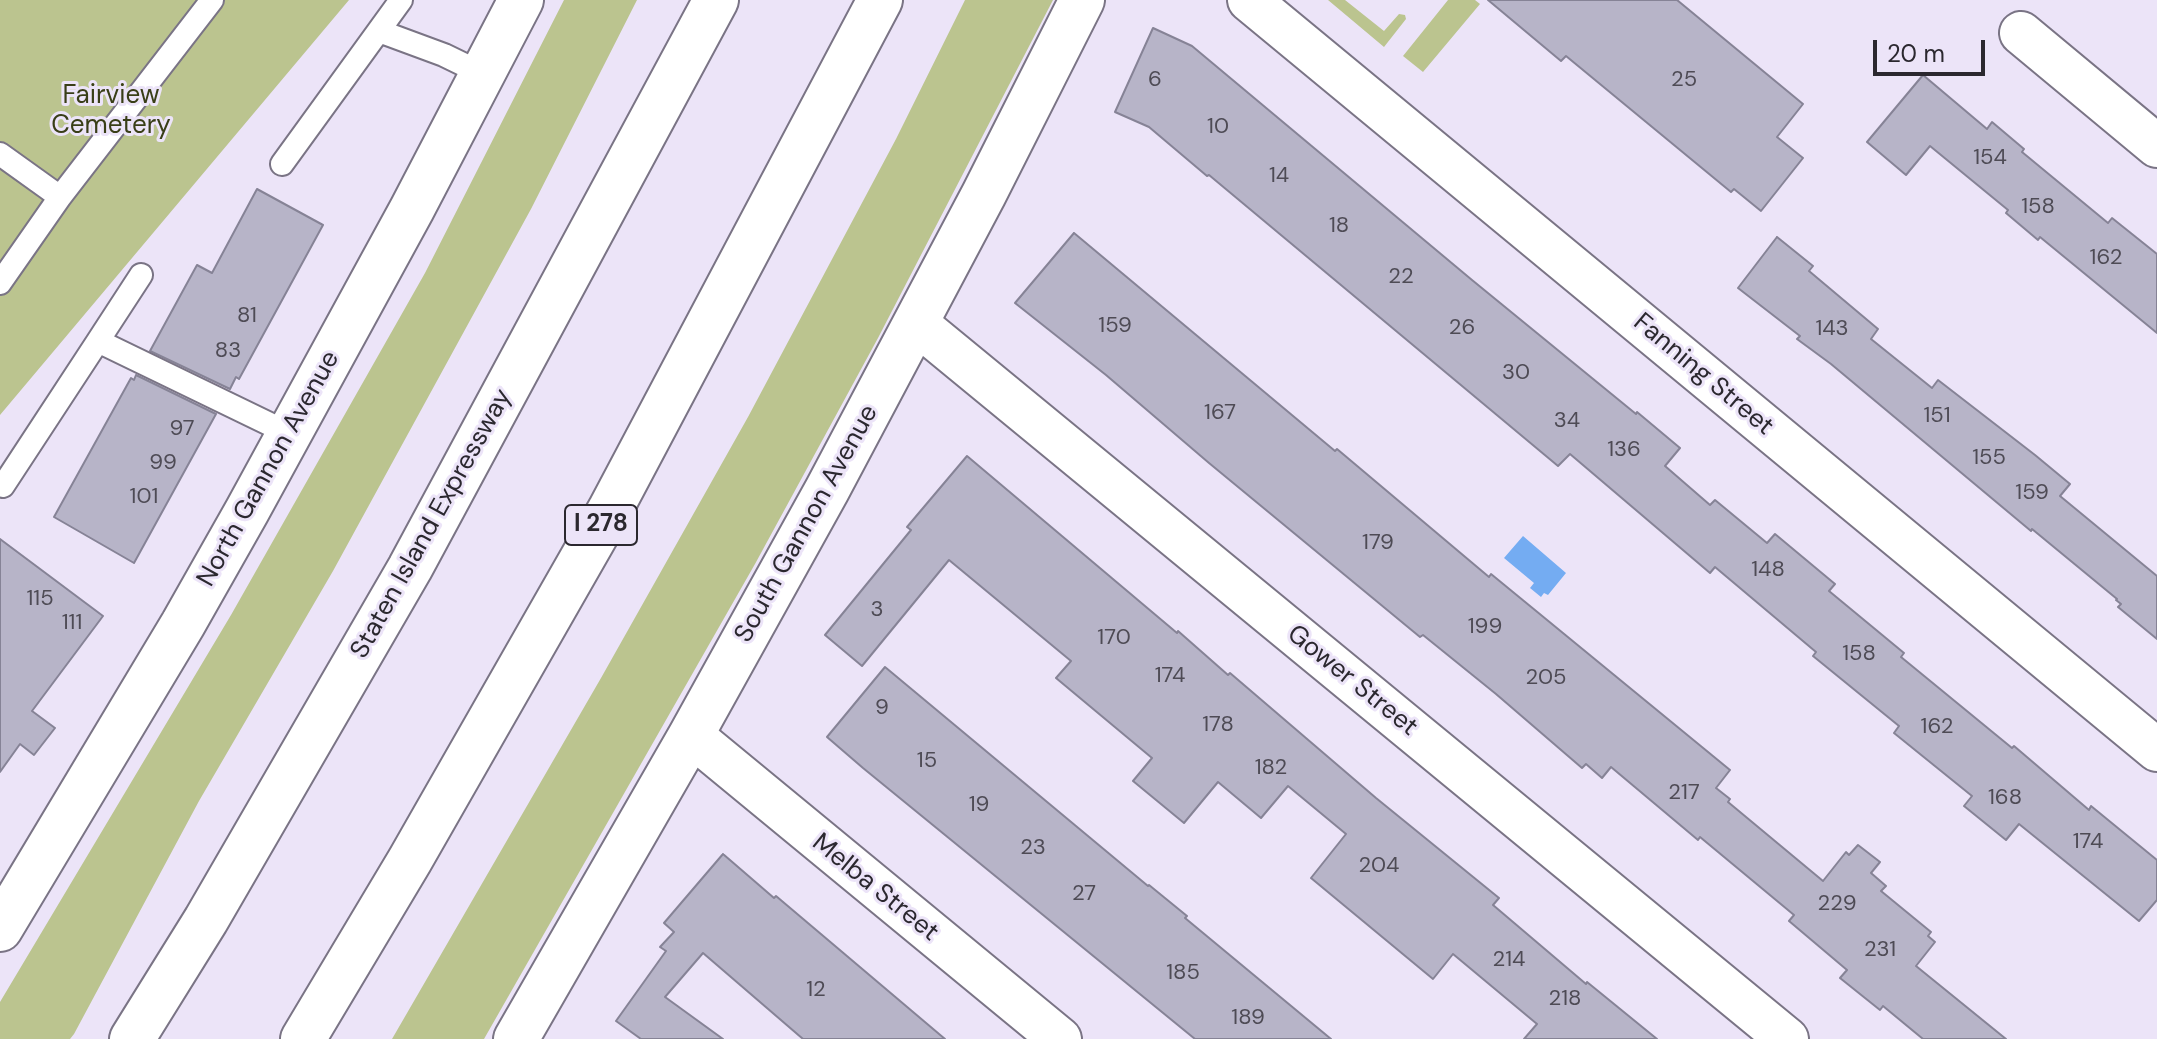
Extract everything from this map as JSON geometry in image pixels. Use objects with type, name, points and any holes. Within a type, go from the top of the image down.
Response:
[{"type":"main road","name":"North Gannon Avenue","points":[[0,929],[183,624],[290,434],[521,0]]},
{"type":"main road","name":"Staten Island Expressway","points":[[132,1039],[206,920],[410,568],[716,0]]},
{"type":"main road","name":"I 278","points":[[303,1039],[410,860],[588,549],[880,0]]},
{"type":"main road","name":"South Gannon Avenue","points":[[516,1039],[691,735],[827,490],[1082,0]]},
{"type":"street","name":"Fanning Street","points":[[1249,0],[2157,750]]},
{"type":"street","points":[[2021,33],[2157,146]]},
{"type":"street","name":"Gower Street","points":[[916,323],[1787,1039]]},
{"type":"street","name":"Melba Street","points":[[691,735],[1060,1039]]},
{"type":"lane","points":[[0,283],[60,197],[212,0]]},
{"type":"lane","points":[[282,164],[401,0]]},
{"type":"lane","points":[[379,31],[444,55],[483,74]]},
{"type":"lane","points":[[0,154],[60,197]]},
{"type":"lane","points":[[3,486],[141,275]]},
{"type":"lane","points":[[98,341],[290,434]]},
{"type":"green space","name":"Fairview Cemetery","points":[[0,0],[349,0],[0,415]]},
{"type":"green space","points":[[564,0],[637,0],[531,209],[333,571],[199,801],[74,1034],[70,1039],[0,1039],[0,1002],[231,615],[425,273]]},
{"type":"green space","points":[[965,0],[1053,0],[878,338],[755,564],[484,1039],[392,1039],[748,417],[896,139]]},
{"type":"green space","points":[[1328,0],[1345,0],[1384,31],[1399,14],[1405,15],[1406,19],[1384,47]]},
{"type":"green space","points":[[1448,0],[1475,0],[1480,4],[1423,72],[1403,56]]},
{"type":"water","points":[[1523,536],[1566,573],[1548,595],[1544,593],[1541,597],[1530,588],[1534,583],[1504,558]]},
{"type":"building","points":[[1488,0],[1677,0],[1803,104],[1777,137],[1803,158],[1761,211],[1734,189],[1731,192],[1566,56],[1561,61]]},
{"type":"building","points":[[1153,28],[1192,46],[1472,280],[1637,412],[1680,448],[1665,466],[1710,505],[1715,500],[1767,543],[1775,534],[1835,584],[1829,591],[1904,653],[1901,657],[2089,810],[2091,806],[2157,860],[2157,900],[2139,921],[2019,824],[2006,840],[1964,806],[1972,796],[1894,733],[1899,726],[1813,656],[1816,652],[1715,567],[1710,573],[1570,454],[1558,466],[1149,127],[1115,112]]},
{"type":"building","points":[[1923,75],[1987,129],[1992,122],[2024,149],[2022,152],[2108,223],[2112,218],[2157,254],[2157,333],[2040,237],[2038,240],[2006,213],[2008,210],[1930,146],[1906,175],[1867,142]]},
{"type":"building","points":[[257,189],[323,225],[239,379],[236,377],[230,389],[150,351],[197,265],[212,273]]},
{"type":"building","points":[[1074,233],[1335,451],[1337,449],[1489,577],[1491,574],[1730,770],[1716,788],[1730,799],[1728,802],[1823,881],[1846,852],[1849,855],[1858,845],[1880,862],[1871,873],[1886,886],[1881,891],[1931,932],[1928,936],[1935,942],[1916,966],[2006,1039],[1923,1039],[1883,1006],[1880,1010],[1840,978],[1847,970],[1789,921],[1794,915],[1700,837],[1698,840],[1611,767],[1602,778],[1586,764],[1582,768],[1496,694],[1423,635],[1420,637],[1015,303]]},
{"type":"building","points":[[1777,237],[1813,266],[1809,271],[1878,329],[1871,339],[1932,388],[1938,380],[2070,484],[2060,496],[2157,576],[2157,639],[2118,607],[2121,604],[2117,599],[1738,288]]},
{"type":"building","points":[[136,375],[216,414],[134,563],[54,517],[131,378],[134,380]]},
{"type":"building","points":[[967,456],[1499,898],[1493,905],[1657,1039],[1524,1039],[1537,1024],[1453,954],[1433,979],[1311,878],[1346,834],[1288,786],[1261,818],[1218,782],[1184,823],[1133,781],[1152,758],[1056,678],[1071,661],[949,560],[862,666],[825,635],[911,530],[907,527]]},
{"type":"building","points":[[0,539],[103,616],[32,711],[55,728],[34,755],[20,744],[0,772]]},
{"type":"building","points":[[885,667],[1331,1039],[1195,1039],[863,768],[827,737]]},
{"type":"building","points":[[723,854],[945,1039],[803,1039],[703,953],[665,997],[723,1039],[641,1039],[616,1021],[666,951],[660,947],[674,932],[664,923]]}]
